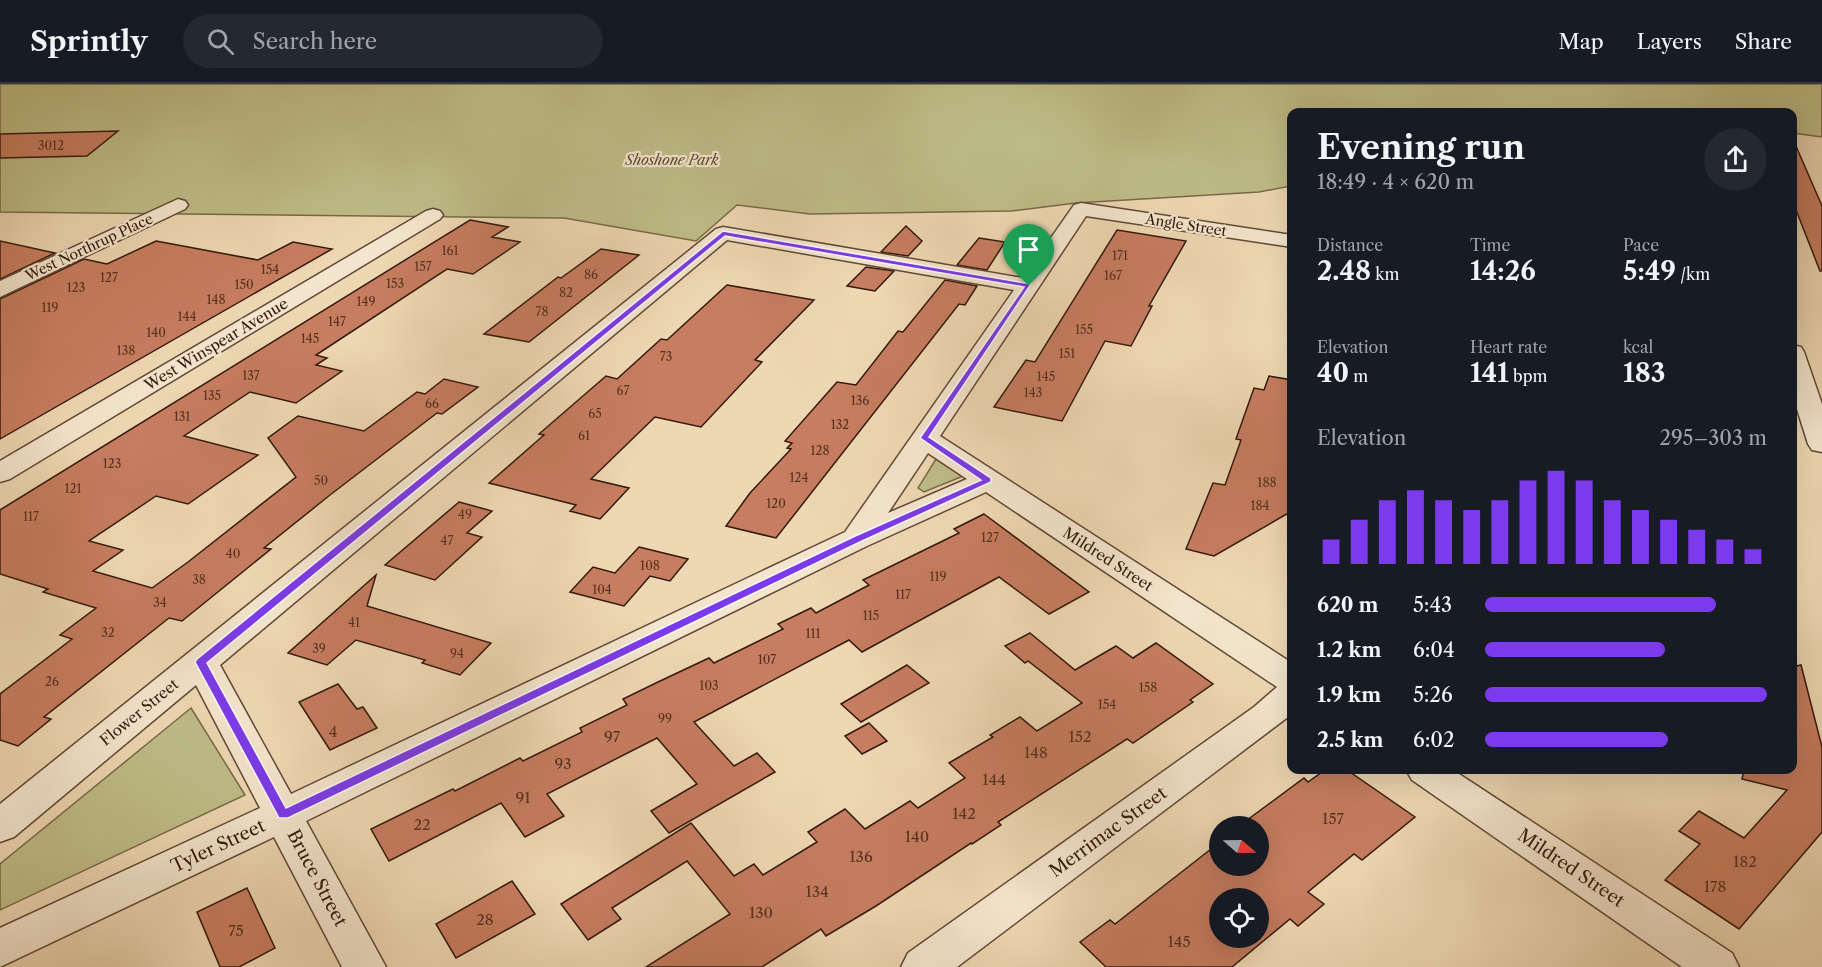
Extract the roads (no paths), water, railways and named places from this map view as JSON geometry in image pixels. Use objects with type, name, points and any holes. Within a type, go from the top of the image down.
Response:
[{"type":"street","name":"West Northrup Place","points":[[0,290],[178,205]]},
{"type":"street","name":"Angle Street","points":[[1029,286],[1081,209],[1287,240]]},
{"type":"street","name":"West Winspear Avenue","points":[[0,474],[433,215]]},
{"type":"street","name":"Flower Street","points":[[0,826],[723,233],[1029,286]]},
{"type":"street","points":[[856,539],[1029,286]]},
{"type":"street","points":[[1797,367],[1822,444]]},
{"type":"street","name":"Mildred Street","points":[[924,438],[1287,677]]},
{"type":"street","name":"Tyler Street","points":[[0,948],[284,815],[856,539],[988,480]]},
{"type":"street","name":"Bruce Street","points":[[201,662],[364,967]]},
{"type":"street","name":"Merrimac Street","points":[[923,967],[1267,716],[1287,698]]},
{"type":"street","name":"Mildred Street","points":[[1431,774],[1717,967]]},
{"type":"park label","name":"Shoshone Park","points":[[672,160]]}]
